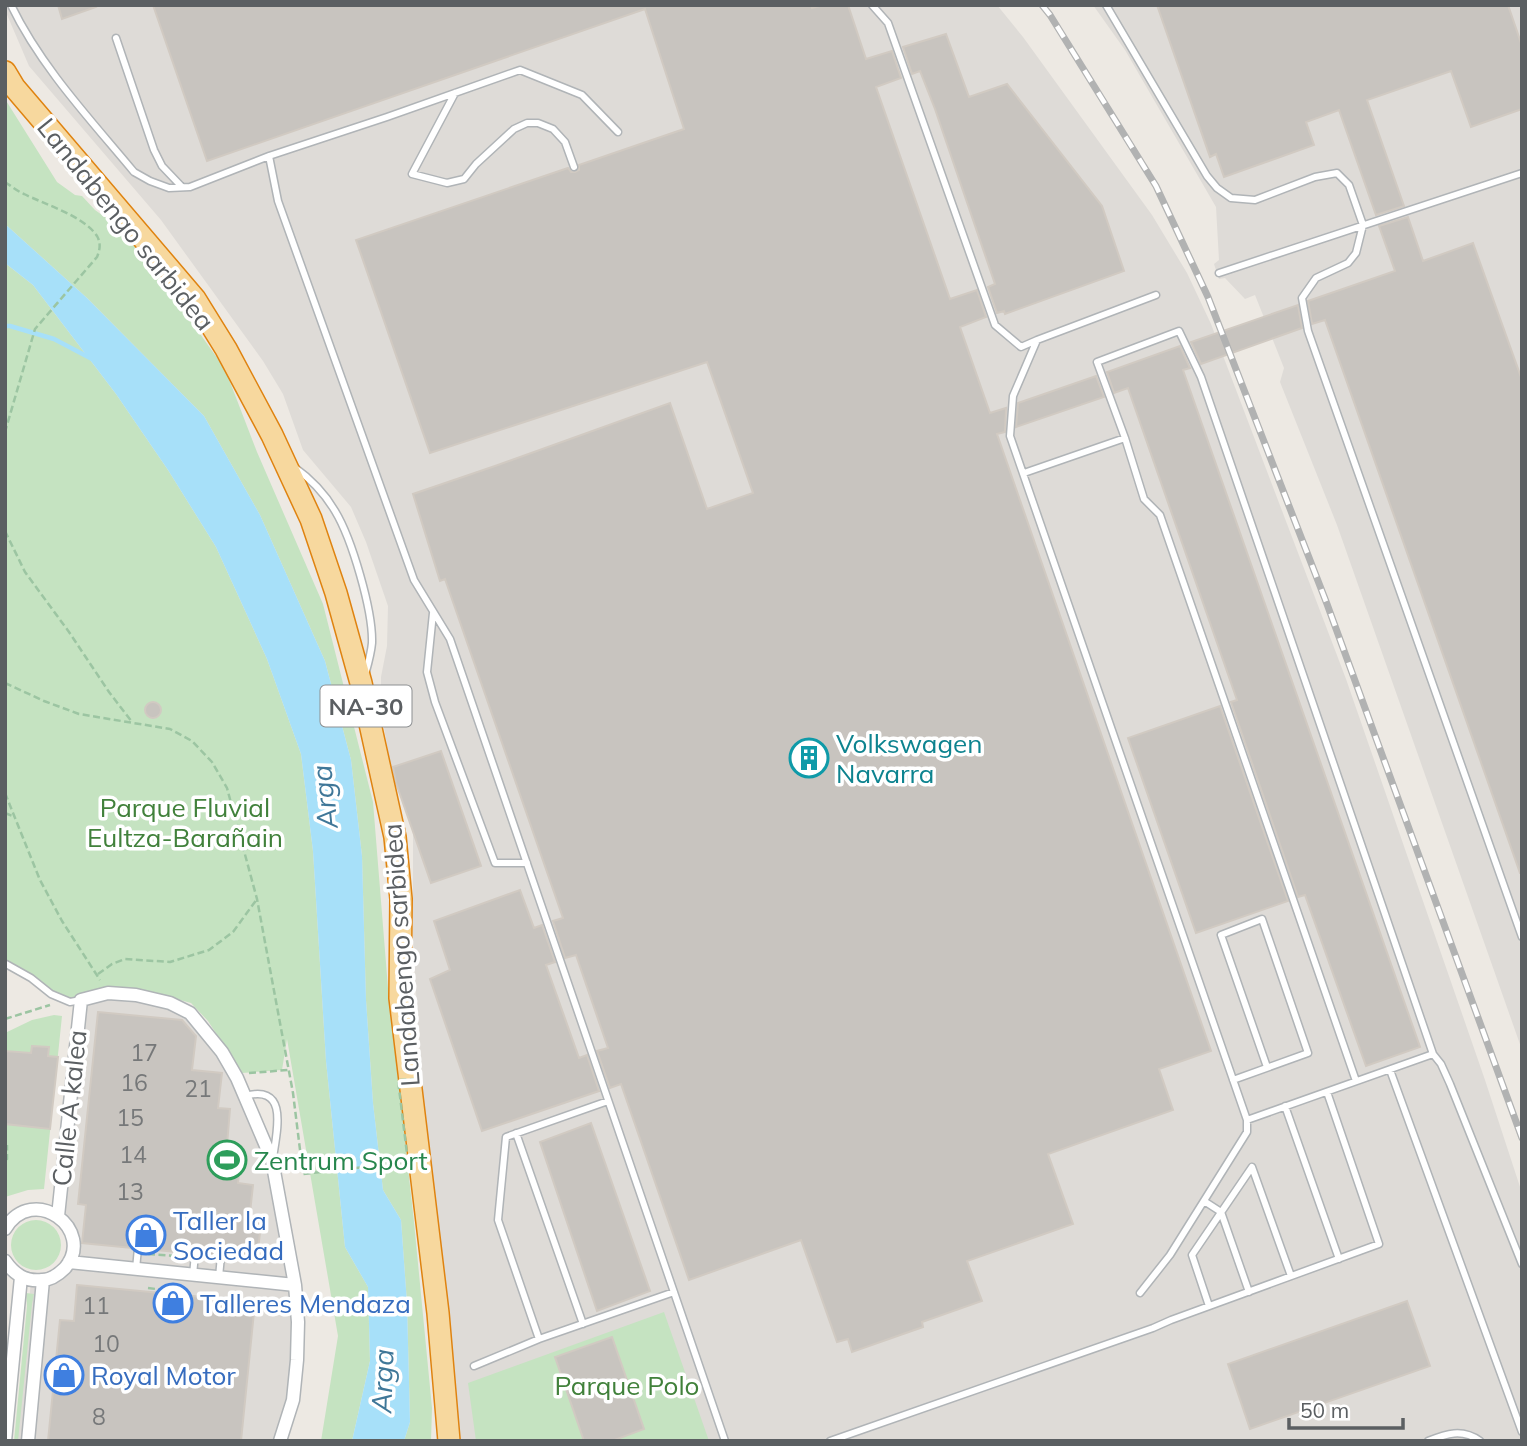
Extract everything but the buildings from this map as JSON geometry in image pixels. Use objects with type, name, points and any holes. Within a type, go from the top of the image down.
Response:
[{"type":"highway","name":"Landabengo sarbidea","points":[[5,72],[23,98],[195,299],[226,349],[272,435],[311,519],[336,593],[361,683],[395,837],[401,899],[400,998],[438,1313],[449,1441]]},
{"type":"street","points":[[76,1001],[108,993],[135,995],[170,1003],[190,1013],[222,1052],[237,1078],[272,1160],[295,1285],[297,1360],[293,1399],[280,1441]]},
{"type":"street","name":"Calle A kalea","points":[[58,1216],[76,1001]]},
{"type":"street","points":[[5,1229],[14,1217],[24,1211],[47,1210],[65,1223],[73,1242],[69,1262],[57,1275],[43,1280],[21,1277],[11,1270],[5,1261]]},
{"type":"street","points":[[69,1262],[295,1285]]},
{"type":"street","points":[[5,1441],[21,1277]]},
{"type":"street","points":[[28,1441],[43,1280]]},
{"type":"lane","points":[[11,5],[46,64],[134,172],[169,188],[190,187],[269,156],[520,70],[582,95],[618,132]]},
{"type":"lane","points":[[872,5],[888,23],[995,325],[1021,347],[1156,295]]},
{"type":"lane","points":[[1106,5],[1207,176],[1217,188],[1231,198],[1255,200],[1315,177],[1337,173],[1349,185],[1363,225],[1356,253],[1348,263],[1316,278],[1302,298],[1308,331],[1522,937]]},
{"type":"lane","points":[[116,38],[154,150],[162,166],[182,187]]},
{"type":"lane","points":[[455,93],[412,174],[447,183],[464,179],[476,164],[514,129],[527,123],[538,123],[553,129],[565,142],[573,167]]},
{"type":"lane","points":[[269,156],[278,201],[414,580],[450,639],[725,1441]]},
{"type":"lane","points":[[1219,272],[1522,173]]},
{"type":"lane","points":[[1356,1082],[1160,515],[1144,499],[1097,362],[1179,331],[1201,377],[1433,1054],[1450,1084],[1522,1264]]},
{"type":"lane","points":[[1037,340],[1013,396],[1010,436],[1247,1120],[1247,1132],[1170,1255],[1140,1293]]},
{"type":"lane","points":[[1024,473],[1125,438]]},
{"type":"lane","points":[[433,611],[428,672],[435,702],[495,863],[527,863]]},
{"type":"lane","points":[[1233,1080],[1267,1068],[1308,1053],[1262,919],[1221,935],[1267,1068]]},
{"type":"lane","points":[[6,964],[31,978],[51,994],[76,1001]]},
{"type":"lane","points":[[1247,1120],[1433,1054]]},
{"type":"lane","points":[[1390,1070],[1522,1432]]},
{"type":"lane","points":[[245,1096],[258,1092],[268,1095],[274,1102],[277,1115],[272,1160]]},
{"type":"lane","points":[[830,1441],[1153,1328],[1379,1244],[1327,1092]]},
{"type":"lane","points":[[539,1339],[498,1220],[506,1137],[608,1101]]},
{"type":"lane","points":[[1285,1106],[1339,1259]]},
{"type":"lane","points":[[516,1133],[583,1324]]},
{"type":"lane","points":[[1209,1306],[1192,1255],[1252,1167],[1291,1276]]},
{"type":"lane","points":[[1204,1201],[1221,1212],[1249,1292]]},
{"type":"lane","points":[[136,1269],[141,1251]]},
{"type":"lane","points":[[193,1275],[195,1254]]},
{"type":"lane","points":[[219,1277],[221,1256]]},
{"type":"lane","points":[[474,1366],[539,1339],[674,1292]]},
{"type":"lane","points":[[1427,1441],[1455,1432],[1472,1435],[1480,1441]]},
{"type":"path","points":[[5,182],[23,194],[45,202],[81,222],[98,237],[100,248],[97,257],[35,329],[5,432]]},
{"type":"path","points":[[5,531],[25,572],[132,722]]},
{"type":"path","points":[[5,684],[79,714],[170,729],[191,741],[212,762],[228,788],[257,899],[289,1070],[303,1174],[408,1162],[398,1080],[416,1079],[410,986]]},
{"type":"path","points":[[5,793],[40,880],[103,986]]},
{"type":"path","points":[[5,813],[15,817]]},
{"type":"path","points":[[98,974],[125,959],[170,962],[209,950],[233,932],[257,899]]},
{"type":"path","points":[[5,1019],[42,1007],[76,1001]]},
{"type":"path","points":[[242,1073],[289,1070]]},
{"type":"path","points":[[5,1159],[7,1145]]},
{"type":"path","points":[[141,1251],[176,1256]]},
{"type":"path","points":[[148,1288],[172,1291]]},
{"type":"shaded area","points":[[5,5],[997,5],[1152,215],[1187,273],[1211,324],[1346,679],[1522,1193],[1522,1441],[441,1441],[413,938],[413,830],[391,768],[381,710],[381,677],[387,646],[388,606],[351,507],[303,450],[283,394],[263,361],[161,220],[29,66]]},
{"type":"shaded area","points":[[1093,5],[1522,5],[1522,1050],[1337,525],[1280,382],[1284,368],[1255,295],[1245,299],[1225,278],[1219,279],[1214,264],[1219,260],[1216,207],[1125,50]]},
{"type":"shaded area","points":[[108,993],[170,1003],[209,1035],[272,1160],[295,1285],[297,1360],[280,1441],[15,1441],[31,1281],[57,1275],[73,1242],[58,1216],[81,1000]]},
{"type":"green space","points":[[5,99],[57,182],[75,195],[82,196],[95,210],[129,234],[225,369],[257,452],[323,604],[373,802],[388,988],[432,1408],[431,1441],[404,1441],[410,1422],[407,1303],[401,1220],[383,1190],[373,1103],[366,1000],[362,856],[351,760],[325,661],[260,515],[204,416],[87,298],[5,224]]},
{"type":"green space","name":"Parque Fluvial Eultza-Barañain","points":[[5,263],[33,285],[116,394],[216,547],[267,659],[301,754],[313,851],[326,1061],[345,1247],[368,1287],[370,1361],[352,1441],[321,1441],[338,1336],[287,1039],[282,1070],[242,1073],[208,1021],[191,1003],[140,989],[81,1000],[51,994],[5,964]]},
{"type":"green space","points":[[62,1016],[44,1189],[28,1190],[5,1197],[5,1033],[32,1020]]},
{"type":"green space","points":[[36,1220],[54,1227],[61,1245],[54,1263],[36,1270],[18,1263],[11,1245],[18,1227]]},
{"type":"green space","points":[[26,1293],[34,1294],[18,1441],[14,1441],[27,1306]]},
{"type":"green space","name":"Parque Polo","points":[[664,1312],[709,1441],[476,1441],[468,1383]]},
{"type":"water","name":"Arga","points":[[5,224],[87,298],[204,416],[260,515],[325,661],[351,760],[362,856],[366,1000],[373,1103],[383,1190],[401,1220],[407,1303],[410,1422],[404,1441],[352,1441],[370,1361],[368,1287],[345,1247],[326,1061],[313,851],[301,754],[267,659],[216,547],[116,394],[33,285],[5,263]]},
{"type":"waterway","points":[[5,326],[54,339],[92,359]]},
{"type":"railway","points":[[1042,5],[1156,186],[1208,297],[1327,604],[1522,1138]]},
{"type":"place","name":"Volkswagen Navarra","points":[[809,758]]},
{"type":"place","name":"Zentrum Sport","points":[[227,1160]]},
{"type":"place","name":"Taller la Sociedad","points":[[146,1235]]},
{"type":"place","name":"Talleres Mendaza","points":[[173,1303]]},
{"type":"place","name":"Royal Motor","points":[[64,1375]]}]
